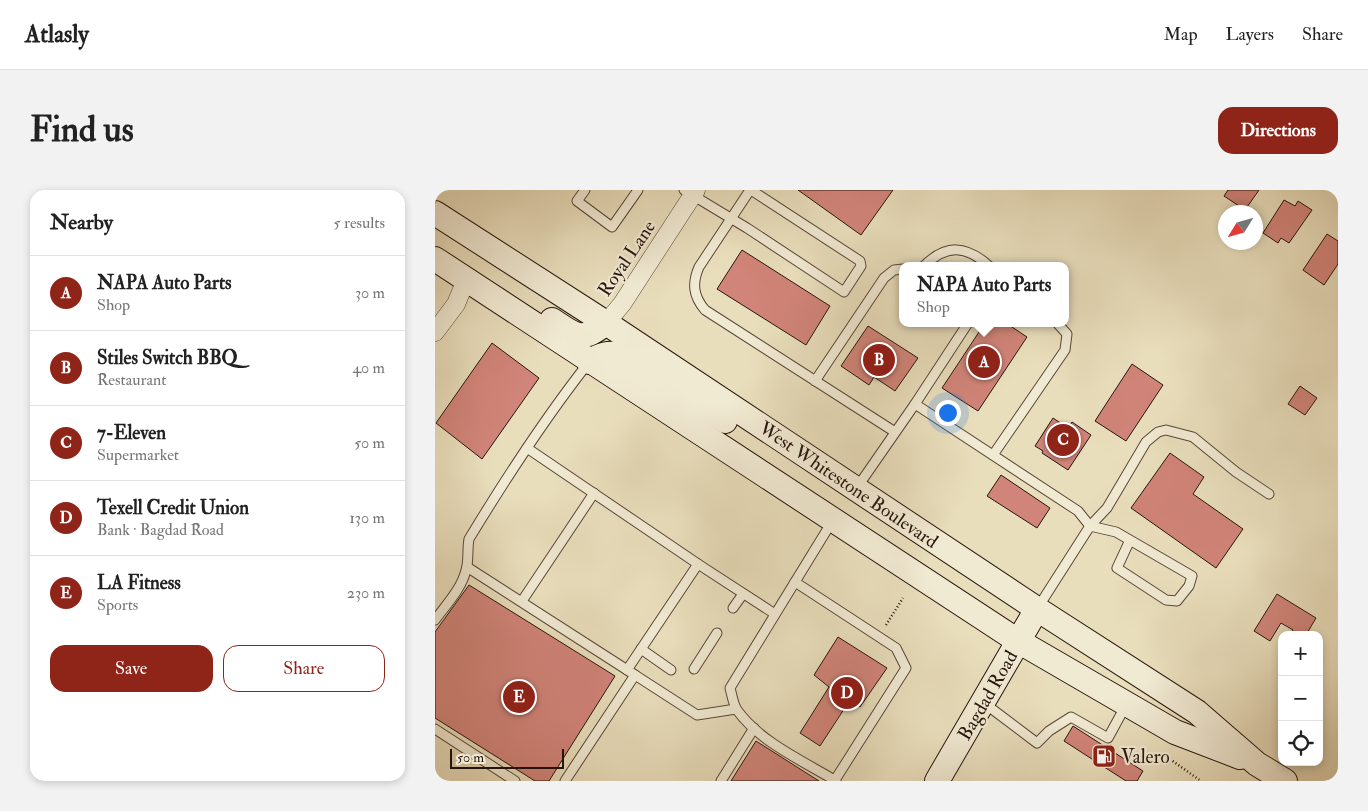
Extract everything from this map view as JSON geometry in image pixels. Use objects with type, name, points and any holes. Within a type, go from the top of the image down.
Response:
[{"type":"main road","name":"West Whitestone Boulevard","points":[[435,213],[606,323],[1037,609],[1197,712],[1257,764],[1285,781]]},
{"type":"main road","points":[[435,244],[571,332],[585,336],[593,333],[606,323]]},
{"type":"main road","name":"West Whitestone Boulevard","points":[[435,259],[589,362],[1019,642],[1175,732],[1257,764]]},
{"type":"main road","points":[[589,362],[597,356],[607,353],[622,355],[759,443],[769,447],[783,440]]},
{"type":"main road","name":"Bagdad Road","points":[[937,781],[1037,609]]},
{"type":"street","name":"Royal Lane","points":[[606,323],[622,304],[691,192]]},
{"type":"street","points":[[435,332],[456,304],[466,280]]},
{"type":"lane","points":[[585,190],[577,202],[612,226],[638,190]]},
{"type":"lane","points":[[691,192],[730,218],[844,292],[861,266],[860,261],[750,190],[730,218],[699,266],[695,277],[695,294],[698,302],[705,310],[895,432]]},
{"type":"lane","points":[[928,262],[934,256],[959,249],[972,252],[984,262]]},
{"type":"lane","points":[[815,381],[884,278],[893,270],[899,269]]},
{"type":"lane","points":[[856,489],[965,327]]},
{"type":"lane","points":[[993,456],[1065,350],[1067,334],[1061,327]]},
{"type":"lane","points":[[435,620],[464,579],[469,539],[527,448],[561,398],[589,362]]},
{"type":"lane","points":[[915,404],[1078,511],[1090,526],[1116,532],[1130,540],[1192,576],[1189,586],[1177,601],[1166,600],[1117,568],[1130,540]]},
{"type":"lane","points":[[1037,609],[1090,526],[1107,508],[1146,442],[1158,432],[1166,430],[1193,437],[1236,472],[1269,494]]},
{"type":"lane","points":[[527,448],[775,614]]},
{"type":"lane","points":[[522,601],[594,493]]},
{"type":"lane","points":[[795,582],[896,648],[906,668],[835,781],[773,743],[755,728],[736,709],[730,688],[833,520]]},
{"type":"lane","points":[[565,781],[631,672],[641,649],[698,564]]},
{"type":"lane","points":[[467,567],[697,715],[736,709]]},
{"type":"lane","points":[[733,608],[743,594]]},
{"type":"lane","points":[[694,668],[717,633]]},
{"type":"lane","points":[[641,649],[671,670]]},
{"type":"lane","points":[[983,703],[1037,743],[1049,731],[1071,717],[1108,738],[1127,704]]},
{"type":"lane","points":[[721,781],[755,728]]},
{"type":"lane","points":[[435,729],[515,781]]},
{"type":"path","points":[[886,625],[903,598]]},
{"type":"path","points":[[1167,757],[1201,781]]},
{"type":"building","points":[[798,190],[893,190],[861,235]]},
{"type":"building","points":[[1228,190],[1259,190],[1248,205],[1238,205],[1224,196]]},
{"type":"building","points":[[1284,200],[1295,206],[1298,201],[1312,210],[1289,243],[1281,238],[1278,243],[1263,233]]},
{"type":"building","points":[[1327,234],[1338,241],[1338,264],[1324,285],[1303,270]]},
{"type":"building","points":[[742,250],[830,306],[806,345],[717,289]]},
{"type":"building","points":[[868,326],[918,358],[895,391],[874,377],[869,385],[841,366]]},
{"type":"building","points":[[982,327],[1012,327],[1027,337],[978,411],[942,388]]},
{"type":"building","points":[[492,343],[539,378],[482,459],[436,423]]},
{"type":"building","points":[[1132,364],[1163,385],[1126,441],[1095,421]]},
{"type":"building","points":[[1300,386],[1317,398],[1305,415],[1288,404]]},
{"type":"building","points":[[1053,418],[1068,428],[1072,422],[1091,435],[1068,470],[1042,453],[1043,451],[1035,446]]},
{"type":"building","points":[[1170,453],[1204,477],[1193,494],[1243,529],[1216,568],[1131,508]]},
{"type":"building","points":[[1001,475],[1050,508],[1037,528],[987,496]]},
{"type":"building","points":[[469,585],[615,676],[549,781],[535,781],[435,718],[435,632]]},
{"type":"building","points":[[1277,594],[1316,618],[1308,631],[1292,631],[1281,623],[1270,641],[1254,631]]},
{"type":"building","points":[[838,637],[887,668],[860,707],[850,700],[820,746],[800,733],[829,687],[814,675]]},
{"type":"building","name":"Valero","points":[[1073,726],[1143,771],[1137,781],[1126,781],[1064,741]]},
{"type":"building","points":[[756,741],[819,781],[731,781]]},
{"type":"place","name":"Stiles Switch BBQ","points":[[879,360]]},
{"type":"place","name":"NAPA Auto Parts","points":[[984,362]]},
{"type":"place","name":"7-Eleven","points":[[1063,440]]},
{"type":"place","name":"Texell Credit Union","points":[[847,693]]},
{"type":"place","name":"LA Fitness","points":[[519,697]]},
{"type":"place","name":"Valero","points":[[1104,756]]}]
